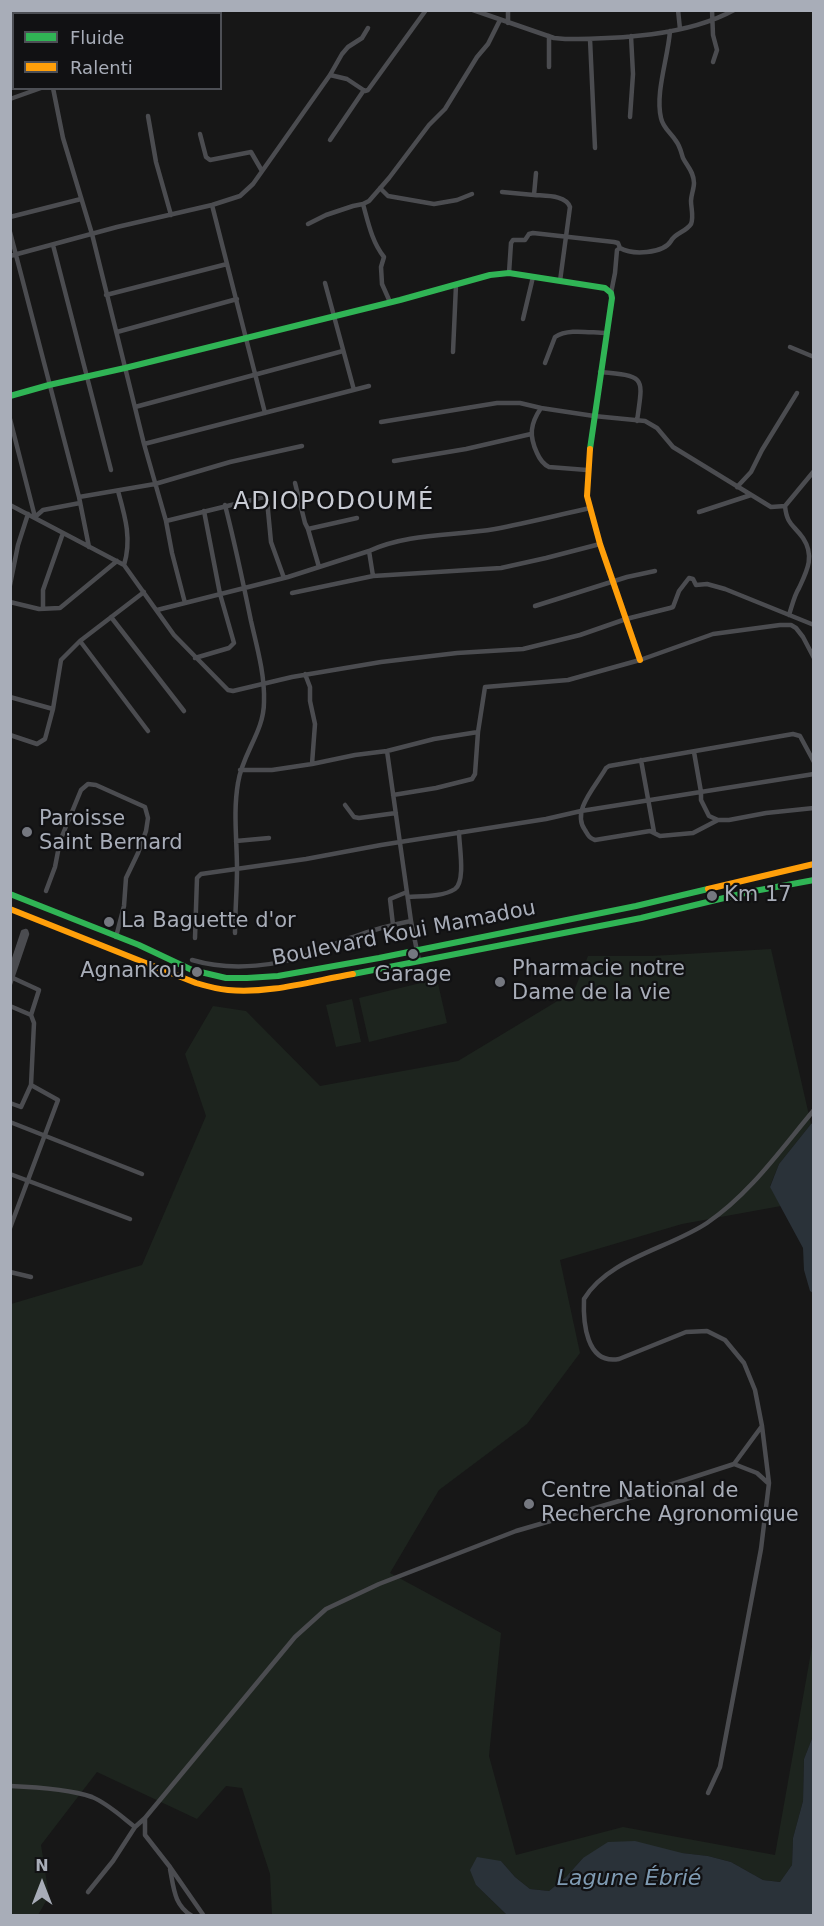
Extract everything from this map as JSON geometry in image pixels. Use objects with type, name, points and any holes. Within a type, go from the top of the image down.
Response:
[{"type":"main road","points":[[10,396],[333,317],[490,275],[509,273],[605,288],[612,298],[587,470],[587,496],[600,544],[640,660]]},
{"type":"main road","name":"Boulevard Koui Mamadou","points":[[10,894],[192,970],[226,978],[247,978],[278,976],[379,958],[636,906],[813,863]]},
{"type":"main road","name":"Boulevard Koui Mamadou","points":[[10,909],[196,983],[225,990],[262,990],[641,918],[749,892],[813,880]]},
{"type":"street","points":[[330,140],[364,90],[369,89],[426,10]]},
{"type":"street","points":[[473,10],[560,39],[590,39],[670,31],[713,21],[734,10]]},
{"type":"street","points":[[508,10],[508,23]]},
{"type":"street","points":[[678,10],[680,29]]},
{"type":"street","points":[[712,10],[714,41],[717,50],[714,62]]},
{"type":"street","points":[[309,224],[326,215],[363,204],[380,188],[429,125],[445,109],[477,57],[488,44],[500,20]]},
{"type":"street","points":[[13,255],[212,205],[244,194],[348,47],[362,38],[368,28]]},
{"type":"street","points":[[509,273],[513,240],[525,240],[529,234],[614,242],[629,252],[642,252],[668,246],[674,236],[688,227],[692,220],[693,175],[684,161],[675,138],[661,121],[663,72],[670,31]]},
{"type":"street","points":[[549,36],[549,67]]},
{"type":"street","points":[[630,117],[633,74],[631,36]]},
{"type":"street","points":[[590,39],[595,148]]},
{"type":"street","points":[[330,75],[347,79],[364,90]]},
{"type":"street","points":[[10,99],[35,90]]},
{"type":"street","points":[[53,90],[63,138],[92,234],[185,603]]},
{"type":"street","points":[[148,116],[156,162],[171,215]]},
{"type":"street","points":[[200,134],[206,157],[210,160],[251,152],[262,171]]},
{"type":"street","points":[[534,195],[536,173]]},
{"type":"street","points":[[380,188],[388,196],[434,204],[457,200],[472,194]]},
{"type":"street","points":[[502,192],[568,201],[570,207],[560,281]]},
{"type":"street","points":[[10,217],[81,199]]},
{"type":"street","points":[[363,204],[372,234],[384,257],[381,267],[382,284],[390,302]]},
{"type":"street","points":[[212,205],[265,413]]},
{"type":"street","points":[[10,232],[13,255],[79,500],[89,547]]},
{"type":"street","points":[[53,244],[111,470]]},
{"type":"street","points":[[610,293],[617,250],[620,248]]},
{"type":"street","points":[[106,295],[227,264]]},
{"type":"street","points":[[523,319],[532,277]]},
{"type":"street","points":[[326,283],[333,317],[354,390]]},
{"type":"street","points":[[453,352],[456,285]]},
{"type":"street","points":[[117,332],[237,299]]},
{"type":"street","points":[[545,363],[555,336],[559,334],[567,332],[606,333]]},
{"type":"street","points":[[790,347],[813,357]]},
{"type":"street","points":[[135,407],[343,351]]},
{"type":"street","points":[[600,372],[633,377],[639,381],[641,387],[637,421]]},
{"type":"street","points":[[144,444],[369,386]]},
{"type":"street","points":[[737,487],[750,472],[797,393]]},
{"type":"street","points":[[381,422],[497,403],[520,403],[651,423],[673,447],[737,487],[771,507],[786,506]]},
{"type":"street","points":[[541,408],[535,417],[531,434],[538,457],[546,466],[587,470]]},
{"type":"street","points":[[10,419],[35,518]]},
{"type":"street","points":[[394,461],[466,449],[531,434]]},
{"type":"street","points":[[35,518],[43,510],[79,500],[156,484],[230,462],[302,446]]},
{"type":"street","points":[[789,615],[810,560],[803,539],[786,518],[786,506],[813,471]]},
{"type":"street","points":[[295,483],[319,567]]},
{"type":"street","points":[[118,491],[129,540],[124,565]]},
{"type":"street","points":[[699,512],[751,495]]},
{"type":"street","points":[[166,521],[225,505],[260,497],[266,498],[271,542],[284,578]]},
{"type":"street","points":[[10,505],[124,565],[174,635],[228,690],[233,691],[305,674],[381,662],[457,653],[524,649],[673,607],[682,584],[686,579],[691,578],[696,585],[707,584],[813,624]]},
{"type":"street","points":[[225,505],[264,684],[263,718],[259,732],[240,770],[235,815],[237,869],[235,933]]},
{"type":"street","points":[[157,610],[284,578],[382,545],[495,529],[590,508]]},
{"type":"street","points":[[195,658],[229,648],[233,645],[234,639],[220,594],[204,511]]},
{"type":"street","points":[[10,585],[18,545],[28,514]]},
{"type":"street","points":[[308,529],[357,518]]},
{"type":"street","points":[[43,609],[43,590],[63,533]]},
{"type":"street","points":[[292,593],[373,576],[501,567],[600,544]]},
{"type":"street","points":[[369,551],[373,576]]},
{"type":"street","points":[[10,602],[43,609],[60,608],[117,561]]},
{"type":"street","points":[[535,606],[655,571]]},
{"type":"street","points":[[10,735],[37,744],[45,739],[53,709],[61,660],[80,641],[144,592]]},
{"type":"street","points":[[111,617],[184,711]]},
{"type":"street","points":[[393,795],[472,780],[475,774],[478,732],[485,687],[558,681],[640,660],[713,634],[780,625],[796,628],[813,658]]},
{"type":"street","points":[[80,641],[148,731]]},
{"type":"street","points":[[305,674],[310,687],[310,701],[315,724],[312,764]]},
{"type":"street","points":[[10,697],[53,709]]},
{"type":"street","points":[[240,770],[272,770],[312,764],[355,755],[387,752],[434,739],[478,732]]},
{"type":"street","points":[[718,820],[693,832],[660,836],[654,832],[642,831],[595,840],[589,837],[581,825],[581,811],[609,766],[793,734],[800,736],[813,762]]},
{"type":"street","points":[[387,752],[407,895],[419,961]]},
{"type":"street","points":[[694,752],[701,792],[700,800],[709,816],[718,820],[729,820],[813,808]]},
{"type":"street","points":[[641,760],[654,832]]},
{"type":"street","points":[[195,938],[198,875],[813,774]]},
{"type":"street","points":[[46,891],[55,867],[60,842],[84,786],[96,785],[145,807],[148,818],[146,831],[126,878],[124,906],[116,937]]},
{"type":"street","points":[[345,805],[354,817],[359,818],[396,813]]},
{"type":"street","points":[[393,925],[390,900],[407,895],[444,893],[456,888],[460,883],[462,871],[459,832]]},
{"type":"street","points":[[236,841],[268,838]]},
{"type":"street","points":[[192,960],[225,966],[259,965],[288,960],[354,936],[411,921]]},
{"type":"street","points":[[10,984],[12,974],[22,932],[26,931],[27,934],[12,974]]},
{"type":"street","points":[[10,1103],[21,1107],[31,1085],[33,1023],[31,1015],[39,990],[12,974]]},
{"type":"street","points":[[10,1006],[31,1015]]},
{"type":"street","points":[[10,1228],[58,1100],[31,1085]]},
{"type":"street","points":[[708,1793],[720,1767],[761,1549],[769,1483],[755,1390],[744,1363],[726,1340],[707,1331],[686,1332],[619,1359],[611,1361],[604,1359],[594,1351],[586,1332],[584,1299],[603,1276],[706,1223],[734,1201],[759,1175],[813,1110]]},
{"type":"street","points":[[10,1122],[46,1134],[142,1174]]},
{"type":"street","points":[[10,1174],[130,1219]]},
{"type":"street","points":[[10,1272],[31,1277]]},
{"type":"street","points":[[88,1892],[113,1861],[135,1827],[145,1818],[295,1637],[326,1610],[379,1584],[516,1531],[734,1464],[762,1426]]},
{"type":"street","points":[[734,1464],[757,1473],[769,1483]]},
{"type":"street","points":[[10,1786],[92,1797],[135,1827]]},
{"type":"street","points":[[145,1818],[145,1835],[204,1916]]},
{"type":"street","points":[[130,1837],[145,1835]]},
{"type":"street","points":[[170,1867],[175,1892],[182,1909],[192,1916]]},
{"type":"shaded area","points":[[771,949],[811,1124],[779,1164],[770,1186],[781,1206],[682,1224],[560,1260],[580,1353],[527,1424],[439,1490],[390,1573],[501,1633],[489,1756],[516,1855],[623,1827],[775,1855],[813,1641],[813,1736],[804,1759],[803,1801],[793,1838],[792,1865],[780,1882],[763,1880],[731,1862],[682,1853],[583,1858],[549,1891],[530,1889],[501,1861],[476,1885],[507,1915],[272,1915],[270,1874],[242,1788],[226,1786],[197,1819],[97,1772],[41,1845],[49,1896],[38,1915],[11,1916],[11,1304],[142,1265],[206,1116],[185,1054],[213,1006],[246,1011],[320,1086],[458,1061],[574,991],[588,956],[652,956]]},
{"type":"shaded area","points":[[437,979],[447,1023],[369,1042],[359,998]]},
{"type":"shaded area","points":[[352,999],[361,1042],[336,1047],[326,1005]]},
{"type":"water","points":[[814,1123],[813,1293],[810,1291],[804,1270],[803,1248],[770,1187],[779,1164]]},
{"type":"water","name":"Lagune Ébrié","points":[[813,1736],[813,1915],[507,1915],[476,1885],[470,1870],[477,1857],[501,1861],[530,1889],[549,1891],[583,1858],[608,1842],[635,1841],[731,1862],[763,1880],[780,1882],[792,1865],[793,1838],[803,1801],[804,1759]]},
{"type":"traffic: fast","points":[[10,396],[400,300],[490,275],[509,273],[605,288],[611,293],[590,449]]},
{"type":"traffic: fast","points":[[353,974],[641,918],[749,892],[814,880]]},
{"type":"traffic: fast","points":[[10,894],[139,945],[192,970],[226,978],[247,978],[278,976],[379,958],[636,906],[708,889]]},
{"type":"traffic: slow","points":[[590,449],[587,496],[600,544],[640,660]]},
{"type":"traffic: slow","points":[[708,889],[814,864]]},
{"type":"traffic: slow","points":[[10,909],[196,983],[216,988],[259,990],[353,974]]},
{"type":"place","name":"Paroisse Saint Bernard","points":[[27,832]]},
{"type":"place","name":"Km 17","points":[[712,896]]},
{"type":"place","name":"La Baguette d'or","points":[[109,922]]},
{"type":"place","name":"Garage","points":[[413,954]]},
{"type":"place","name":"Agnankou","points":[[197,972]]},
{"type":"place","name":"Pharmacie notre Dame de la vie","points":[[500,982]]},
{"type":"place","name":"Centre National de Recherche Agronomique","points":[[529,1504]]},
{"type":"district","name":"ADIOPODOUMÉ","points":[[334,503]]}]
